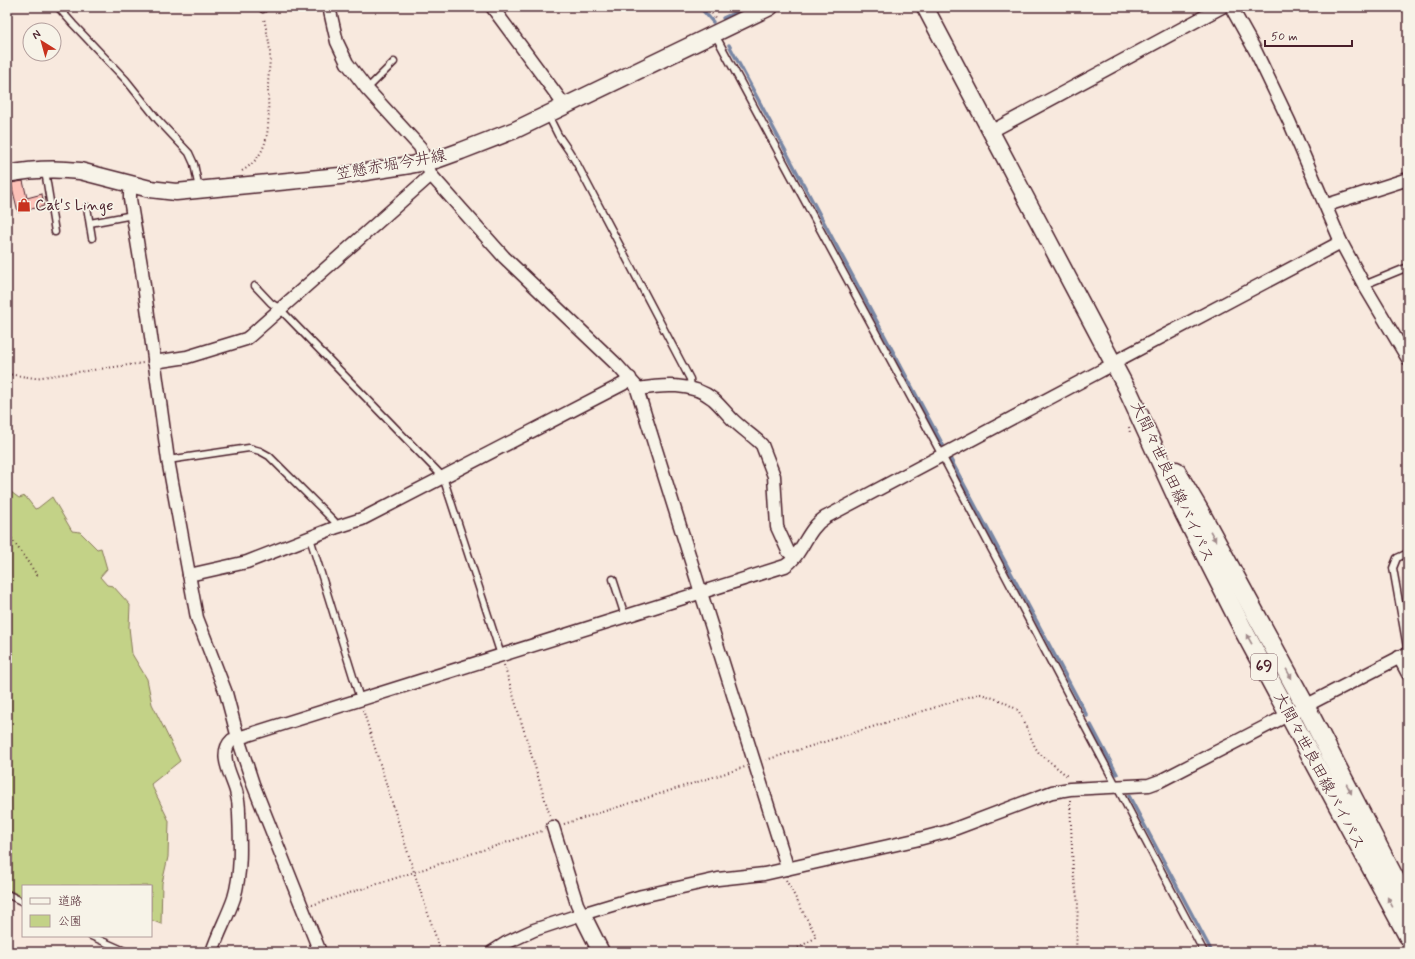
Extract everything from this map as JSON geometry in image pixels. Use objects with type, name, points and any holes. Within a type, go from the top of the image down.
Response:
[{"type":"main road","name":"笠懸赤堀今井線","points":[[7,174],[46,168],[80,171],[169,192],[200,191],[428,168],[565,106],[770,7]]},
{"type":"main road","points":[[925,7],[1129,393]]},
{"type":"main road","name":"大間々世良田線バイパス","points":[[1129,393],[1199,510],[1306,705],[1408,904]]},
{"type":"main road","name":"大間々世良田線バイパス","points":[[1129,393],[1184,513],[1245,633],[1408,936]]},
{"type":"main road","points":[[582,914],[601,952]]},
{"type":"street","points":[[329,7],[337,42],[351,70],[420,147],[428,168],[504,257],[630,378],[638,389],[756,764],[785,860],[784,869]]},
{"type":"street","points":[[492,7],[565,106]]},
{"type":"street","points":[[990,132],[1222,7]]},
{"type":"street","points":[[1231,7],[1255,50],[1286,114],[1341,242],[1364,285],[1408,359]]},
{"type":"street","points":[[154,362],[187,358],[246,339],[280,309],[428,168]]},
{"type":"street","points":[[1326,205],[1408,179]]},
{"type":"street","points":[[132,184],[130,199],[168,460],[197,618],[226,693],[238,738],[253,784],[320,952]]},
{"type":"street","points":[[212,952],[234,898],[238,876],[239,811],[236,791],[225,755],[226,748],[232,740],[785,566],[792,561],[814,527],[822,520],[1341,242]]},
{"type":"street","points":[[189,575],[247,562],[337,527],[362,519],[623,384],[630,378]]},
{"type":"street","points":[[638,389],[669,386],[691,388],[713,399],[733,420],[762,445],[774,476],[777,528],[788,551],[794,557]]},
{"type":"street","points":[[492,952],[506,943],[534,930],[642,896],[718,879],[764,874],[870,851],[942,832],[985,818],[1052,792],[1149,785],[1160,781],[1405,654],[1408,674]]},
{"type":"street","points":[[553,827],[582,914]]},
{"type":"lane","points":[[58,7],[72,24],[126,80],[158,120],[189,153],[194,164],[200,191]]},
{"type":"lane","points":[[714,34],[942,456],[1204,952]]},
{"type":"lane","points":[[367,89],[394,62]]},
{"type":"lane","points":[[548,114],[558,135],[577,164],[690,379],[691,388]]},
{"type":"lane","points":[[46,168],[46,177],[55,232]]},
{"type":"lane","points":[[87,207],[92,238]]},
{"type":"lane","points":[[90,223],[133,215]]},
{"type":"lane","points":[[1364,285],[1408,267]]},
{"type":"lane","points":[[255,286],[280,309],[443,477],[501,655]]},
{"type":"lane","points":[[168,460],[249,448],[260,450],[275,461],[334,521],[337,527]]},
{"type":"lane","points":[[310,538],[360,699]]},
{"type":"lane","points":[[1405,654],[1393,568],[1397,558],[1408,553]]},
{"type":"lane","points":[[613,579],[625,616]]},
{"type":"lane","points":[[7,894],[22,902]]},
{"type":"lane","points":[[93,937],[127,952]]},
{"type":"path","points":[[237,174],[249,167],[260,154],[270,124],[268,88],[270,53],[262,8]]},
{"type":"path","points":[[7,374],[35,378],[154,362]]},
{"type":"path","points":[[7,418],[11,420]]},
{"type":"path","points":[[7,532],[40,578]]},
{"type":"path","points":[[501,655],[553,827]]},
{"type":"path","points":[[302,909],[553,827],[981,694],[1002,701],[1018,710],[1022,716],[1035,748],[1066,775],[1069,780],[1073,872],[1078,902],[1076,952]]},
{"type":"path","points":[[360,699],[414,872],[441,952]]},
{"type":"path","points":[[784,869],[785,880],[815,934],[815,938],[810,942],[790,952]]},
{"type":"green space","points":[[7,489],[19,498],[25,496],[35,509],[52,497],[72,531],[80,532],[97,549],[101,548],[107,569],[100,577],[107,585],[113,586],[130,605],[129,627],[132,654],[147,679],[152,704],[180,761],[151,784],[169,821],[168,857],[162,883],[161,924],[152,920],[152,885],[22,885],[22,896],[7,889]]},
{"type":"building","points":[[23,181],[27,198],[42,194],[44,206],[18,212],[11,183]]},
{"type":"waterway","points":[[700,7],[713,22]]},
{"type":"waterway","points":[[723,18],[747,7]]},
{"type":"waterway","points":[[729,45],[943,445]]},
{"type":"waterway","points":[[951,460],[1087,716]]},
{"type":"waterway","points":[[1091,725],[1117,774]]},
{"type":"waterway","points":[[1129,796],[1212,952]]},
{"type":"place","name":"Cat's Linge","points":[[24,205]]}]
